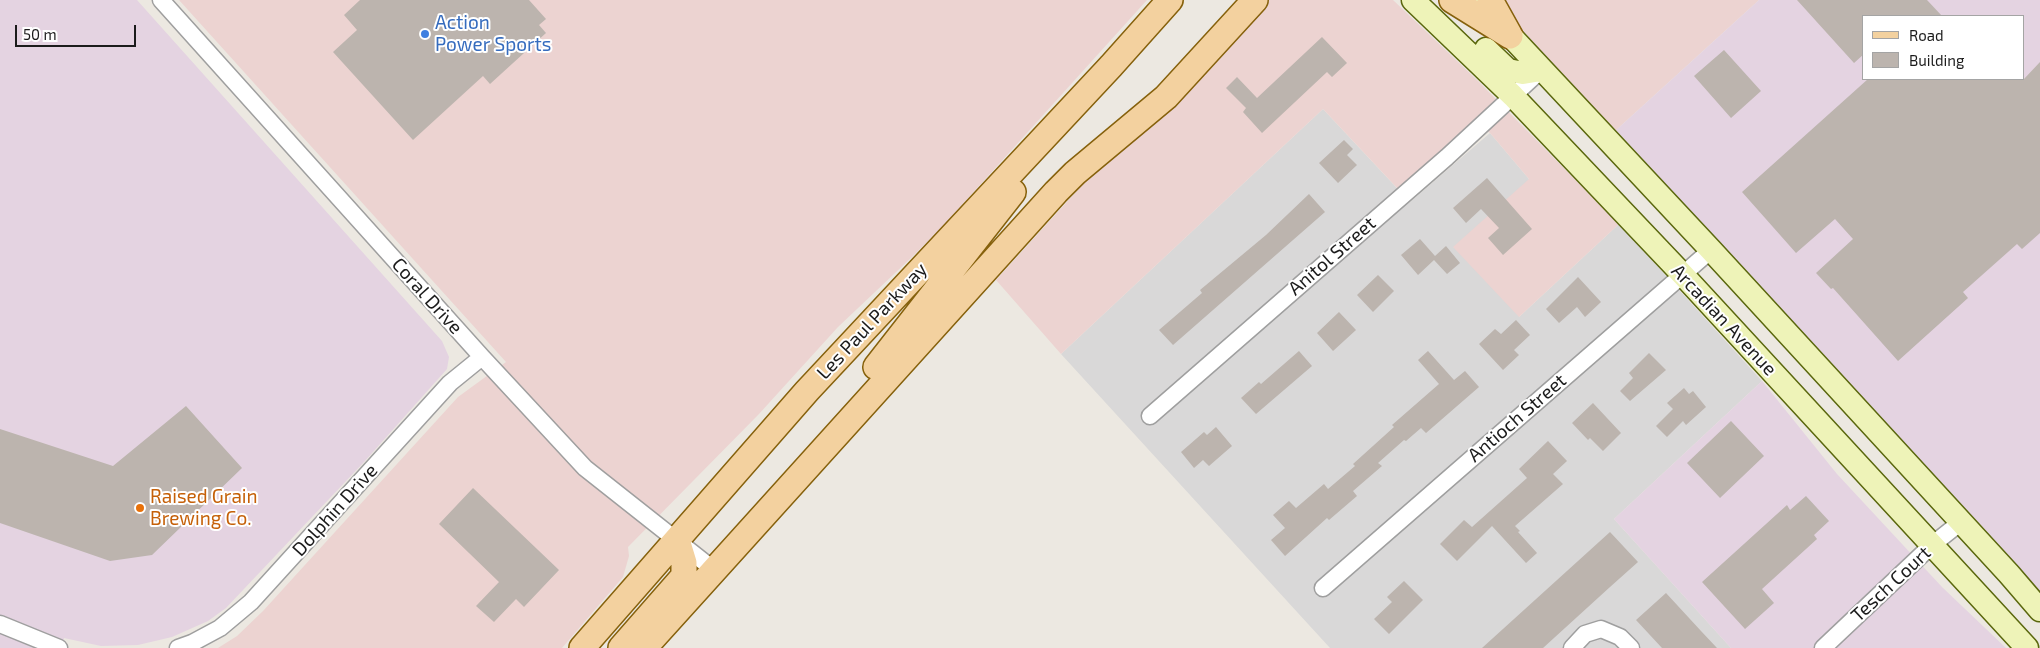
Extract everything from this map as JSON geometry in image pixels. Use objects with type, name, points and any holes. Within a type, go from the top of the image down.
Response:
[{"type":"main road","name":"Les Paul Parkway","points":[[582,648],[807,391],[1111,66],[1170,0]]},
{"type":"main road","points":[[644,648],[1074,174],[1166,97],[1255,0]]},
{"type":"main road","points":[[1415,0],[1462,26],[1508,70],[1523,73],[1541,70]]},
{"type":"main road","name":"Arcadian Avenue","points":[[1415,0],[1513,96],[1683,275],[2027,648]]},
{"type":"main road","points":[[1452,0],[1510,36]]},
{"type":"main road","name":"Arcadian Avenue","points":[[1477,0],[1711,250],[2040,610]]},
{"type":"main road","points":[[1490,0],[1510,36]]},
{"type":"main road","points":[[833,438],[846,406],[1111,66]]},
{"type":"main road","points":[[622,648],[684,576],[684,564],[677,540]]},
{"type":"street","name":"Coral Drive","points":[[162,0],[482,357],[585,468],[714,570]]},
{"type":"street","name":"Anitol Street","points":[[1150,416],[1447,157],[1541,70]]},
{"type":"street","name":"Antioch Street","points":[[1323,588],[1711,250]]},
{"type":"street","name":"Dolphin Drive","points":[[178,648],[192,643],[220,628],[250,602],[450,383],[482,357]]},
{"type":"street","name":"Tesch Court","points":[[1823,648],[1932,545],[1961,522]]},
{"type":"street","points":[[0,624],[59,648]]},
{"type":"street","points":[[1572,648],[1585,634],[1602,629],[1620,637],[1630,648]]},
{"type":"shaded area","points":[[0,0],[137,0],[442,341],[449,357],[447,369],[364,462],[226,608],[208,621],[172,637],[138,645],[101,646],[64,638],[62,648],[0,648]]},
{"type":"shaded area","points":[[179,0],[1147,0],[942,227],[838,327],[759,414],[628,547],[629,556],[623,577],[562,648],[218,648],[237,636],[263,611],[458,397],[506,362]]},
{"type":"shaded area","points":[[1264,0],[1393,0],[1478,81],[1619,224],[1519,317],[1453,247],[1529,179],[1490,133],[1475,121],[1398,189],[1323,109],[1061,354],[996,280],[1084,183],[1111,159]]},
{"type":"shaded area","points":[[1500,0],[1759,0],[1614,132],[1530,42]]},
{"type":"shaded area","points":[[1759,0],[2040,0],[2040,595],[1989,534],[1614,132]]},
{"type":"shaded area","points":[[1323,109],[1410,202],[1490,133],[1529,179],[1519,317],[1619,224],[1762,381],[1614,519],[1731,648],[1330,648],[1061,354]]},
{"type":"shaded area","points":[[1762,381],[1837,474],[1942,587],[2006,648],[1731,648],[1614,519]]},
{"type":"building","points":[[360,0],[529,0],[546,19],[539,25],[546,33],[490,84],[483,76],[413,140],[333,52],[357,30],[344,15]]},
{"type":"building","points":[[1797,0],[1927,0],[1941,15],[1862,15],[1862,56],[1854,63]]},
{"type":"building","points":[[1322,37],[1347,63],[1332,77],[1327,72],[1262,133],[1243,112],[1246,108],[1226,88],[1237,77],[1257,98]]},
{"type":"building","points":[[1724,50],[1761,91],[1731,118],[1694,76]]},
{"type":"building","points":[[2040,62],[2040,233],[2022,249],[2017,244],[1963,292],[1968,298],[1898,361],[1833,288],[1831,289],[1816,273],[1853,239],[1835,219],[1796,253],[1742,192],[1867,80],[2025,80]]},
{"type":"building","points":[[1344,140],[1353,149],[1347,155],[1357,165],[1338,183],[1319,163]]},
{"type":"building","points":[[1487,178],[1532,229],[1503,255],[1488,238],[1499,228],[1481,209],[1466,223],[1453,208]]},
{"type":"building","points":[[1309,194],[1325,212],[1173,345],[1159,330],[1202,293],[1200,290],[1266,235]]},
{"type":"building","points":[[1420,239],[1435,256],[1446,246],[1460,263],[1447,274],[1434,260],[1418,275],[1401,255]]},
{"type":"building","points":[[1378,275],[1394,291],[1373,312],[1357,295]]},
{"type":"building","points":[[1578,277],[1601,302],[1585,317],[1577,307],[1559,323],[1546,309]]},
{"type":"building","points":[[1339,312],[1356,330],[1333,351],[1317,333]]},
{"type":"building","points":[[1516,320],[1530,335],[1514,350],[1519,355],[1503,370],[1479,344],[1495,329],[1501,334]]},
{"type":"building","points":[[1299,351],[1312,366],[1256,414],[1241,398],[1259,382],[1261,384]]},
{"type":"building","points":[[1428,351],[1454,380],[1465,371],[1479,387],[1426,433],[1421,428],[1406,441],[1404,440],[1378,463],[1382,466],[1353,491],[1357,496],[1329,520],[1327,518],[1285,556],[1271,540],[1285,528],[1273,515],[1289,501],[1296,508],[1324,484],[1328,489],[1355,466],[1353,464],[1394,427],[1392,425],[1439,384],[1418,360]]},
{"type":"building","points":[[1649,353],[1666,370],[1630,401],[1620,391],[1633,378],[1629,373]]},
{"type":"building","points":[[1684,388],[1689,394],[1693,391],[1706,407],[1686,425],[1683,421],[1667,437],[1656,426],[1673,409],[1667,403]]},
{"type":"building","points":[[1593,403],[1621,433],[1603,451],[1590,438],[1588,440],[1572,423]]},
{"type":"building","points":[[186,406],[242,468],[152,555],[110,561],[0,523],[0,429],[113,466]]},
{"type":"building","points":[[1731,421],[1764,456],[1720,498],[1687,463]]},
{"type":"building","points":[[1216,427],[1232,446],[1209,466],[1203,460],[1194,468],[1181,452],[1204,432],[1207,435]]},
{"type":"building","points":[[1548,441],[1567,461],[1553,474],[1563,484],[1515,526],[1537,553],[1526,563],[1492,526],[1457,561],[1440,544],[1464,520],[1472,527],[1527,478],[1519,469]]},
{"type":"building","points":[[473,488],[559,570],[524,607],[516,599],[494,622],[476,606],[499,582],[439,524]]},
{"type":"building","points":[[1806,496],[1829,521],[1814,535],[1817,539],[1762,589],[1774,603],[1745,629],[1702,582],[1787,505],[1790,510]]},
{"type":"building","points":[[1610,532],[1638,562],[1543,648],[1482,648]]},
{"type":"building","points":[[1404,581],[1423,600],[1389,634],[1374,619],[1392,602],[1387,597]]},
{"type":"building","points":[[1666,593],[1717,648],[1662,648],[1636,620]]},
{"type":"place","name":"Action Power Sports","points":[[425,34]]},
{"type":"place","name":"Raised Grain Brewing Co.","points":[[140,508]]}]
